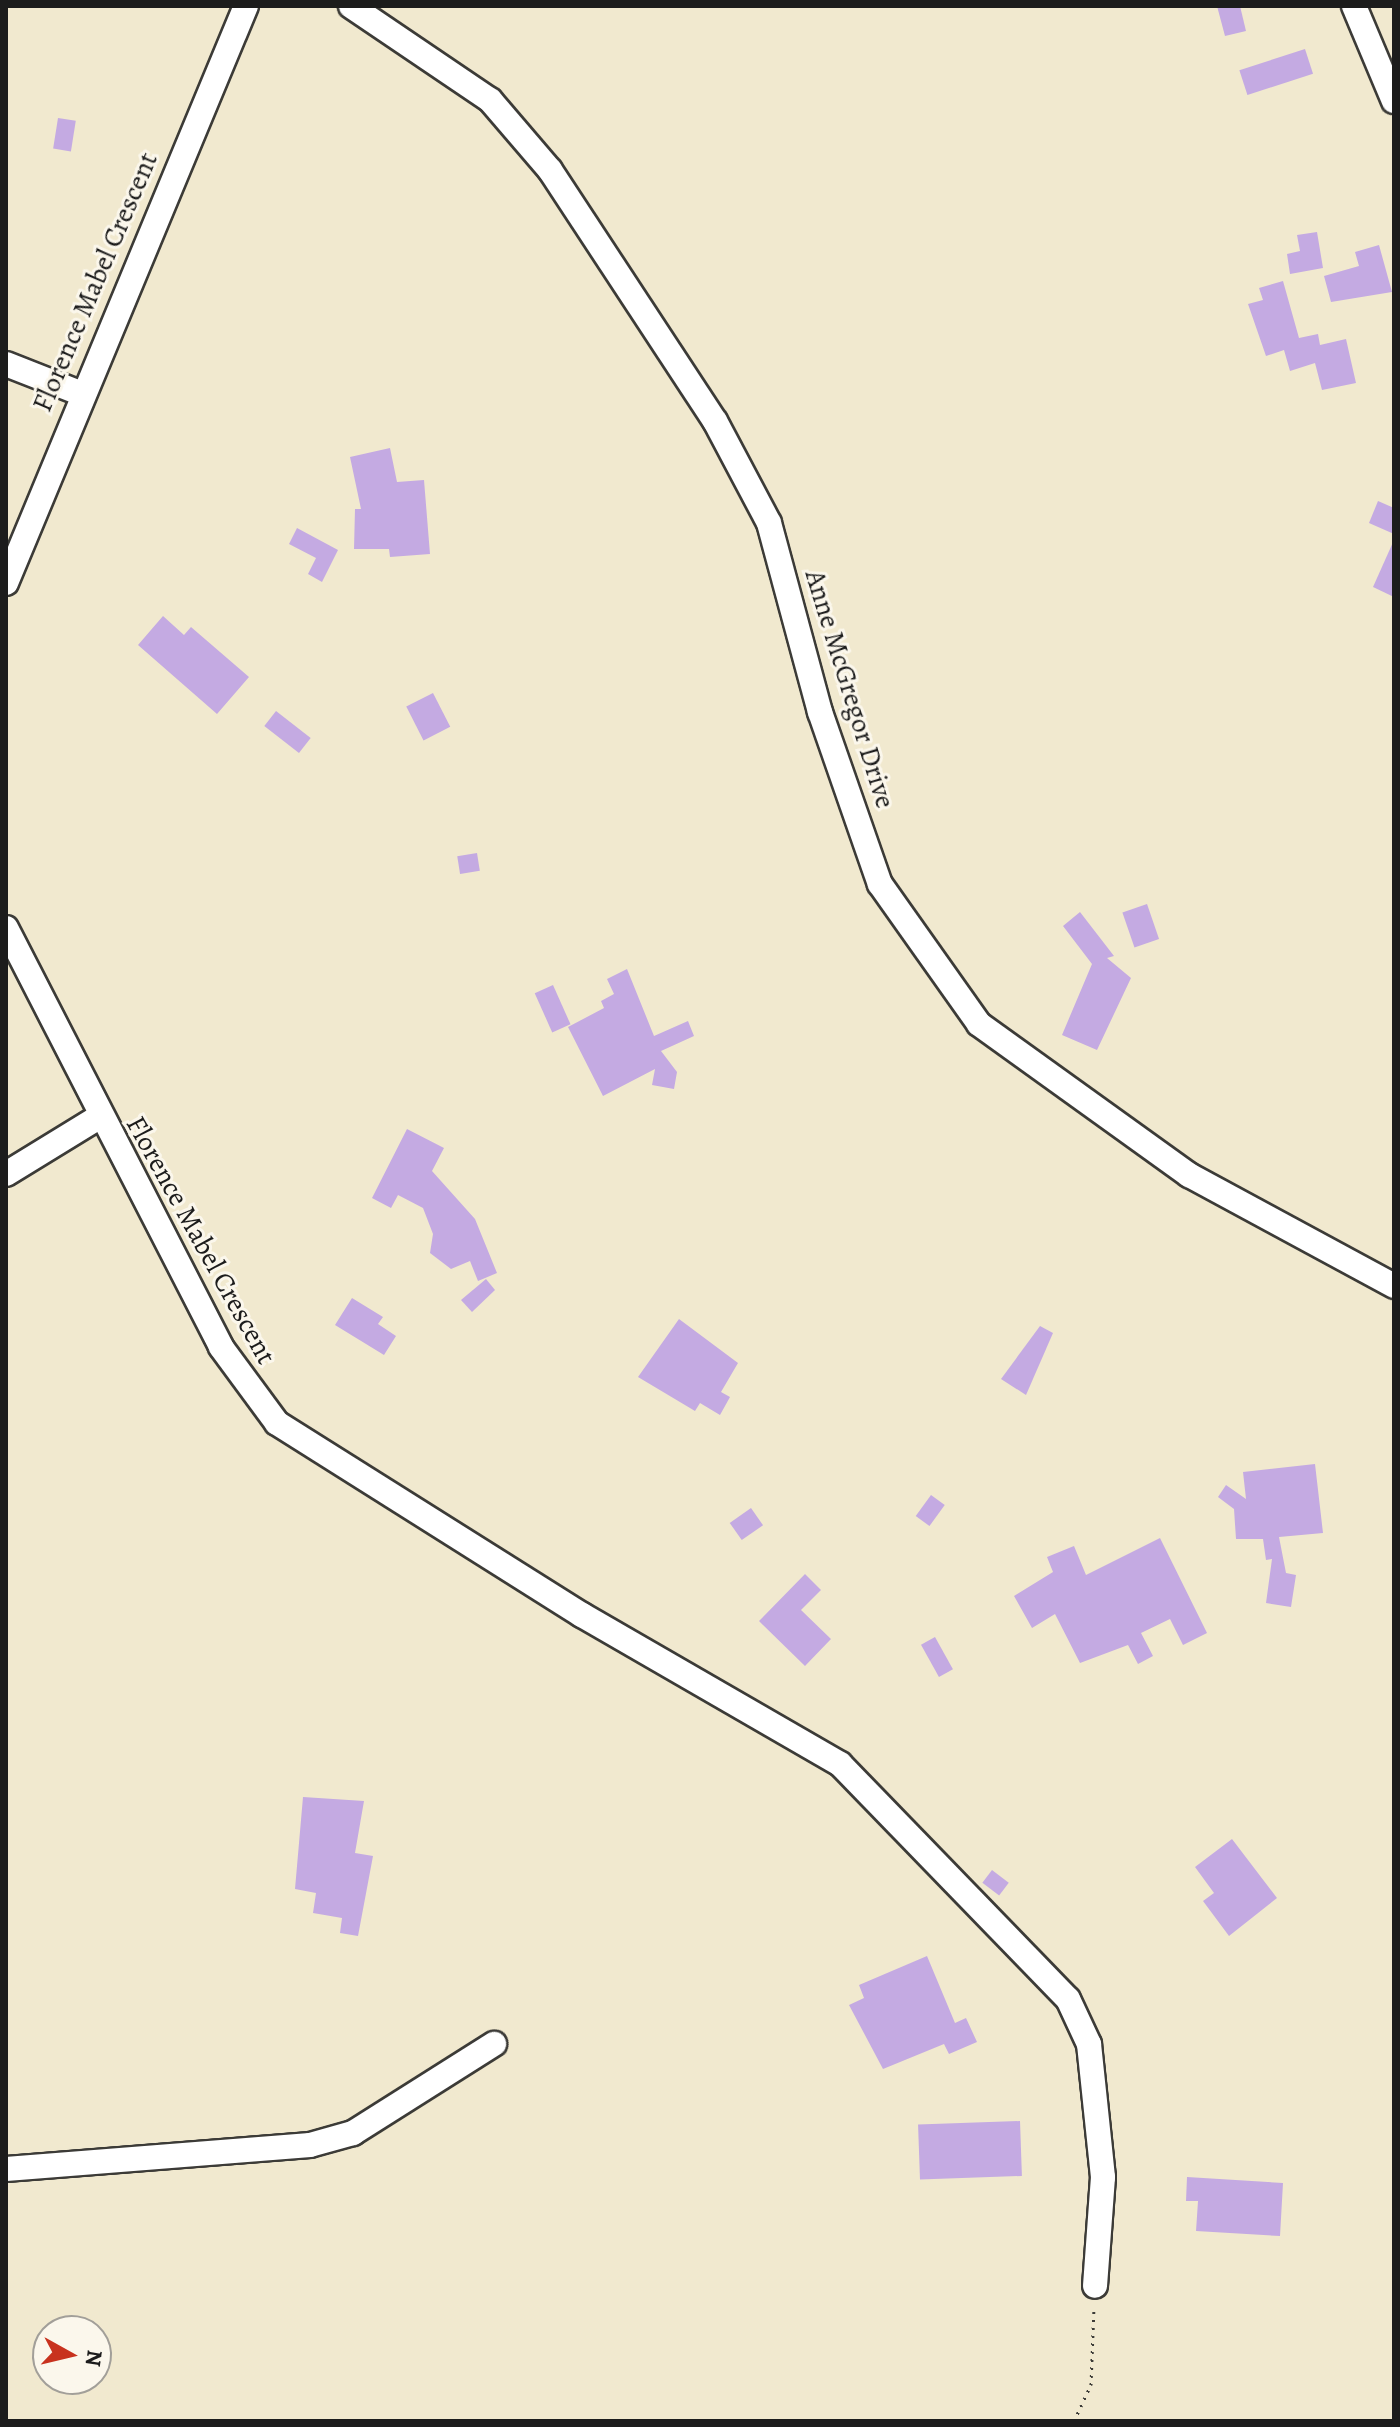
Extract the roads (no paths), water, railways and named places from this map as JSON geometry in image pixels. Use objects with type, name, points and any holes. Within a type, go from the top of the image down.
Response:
[{"type":"street","name":"Florence Mabel Crescent","points":[[6,583],[80,393],[246,6]]},
{"type":"street","name":"Anne McGregor Drive","points":[[351,6],[490,100],[550,170],[715,421],[769,523],[820,712],[880,884],[979,1024],[1189,1175],[1394,1286]]},
{"type":"street","points":[[1354,6],[1394,101]]},
{"type":"street","points":[[6,364],[80,393]]},
{"type":"street","name":"Florence Mabel Crescent","points":[[6,928],[99,1117],[221,1347],[277,1423],[582,1615],[840,1764],[1077,2011],[1089,2044],[1103,2177],[1095,2286]]},
{"type":"street","points":[[6,1174],[99,1117]]},
{"type":"street","points":[[6,2169],[310,2145],[353,2133],[494,2044]]}]
